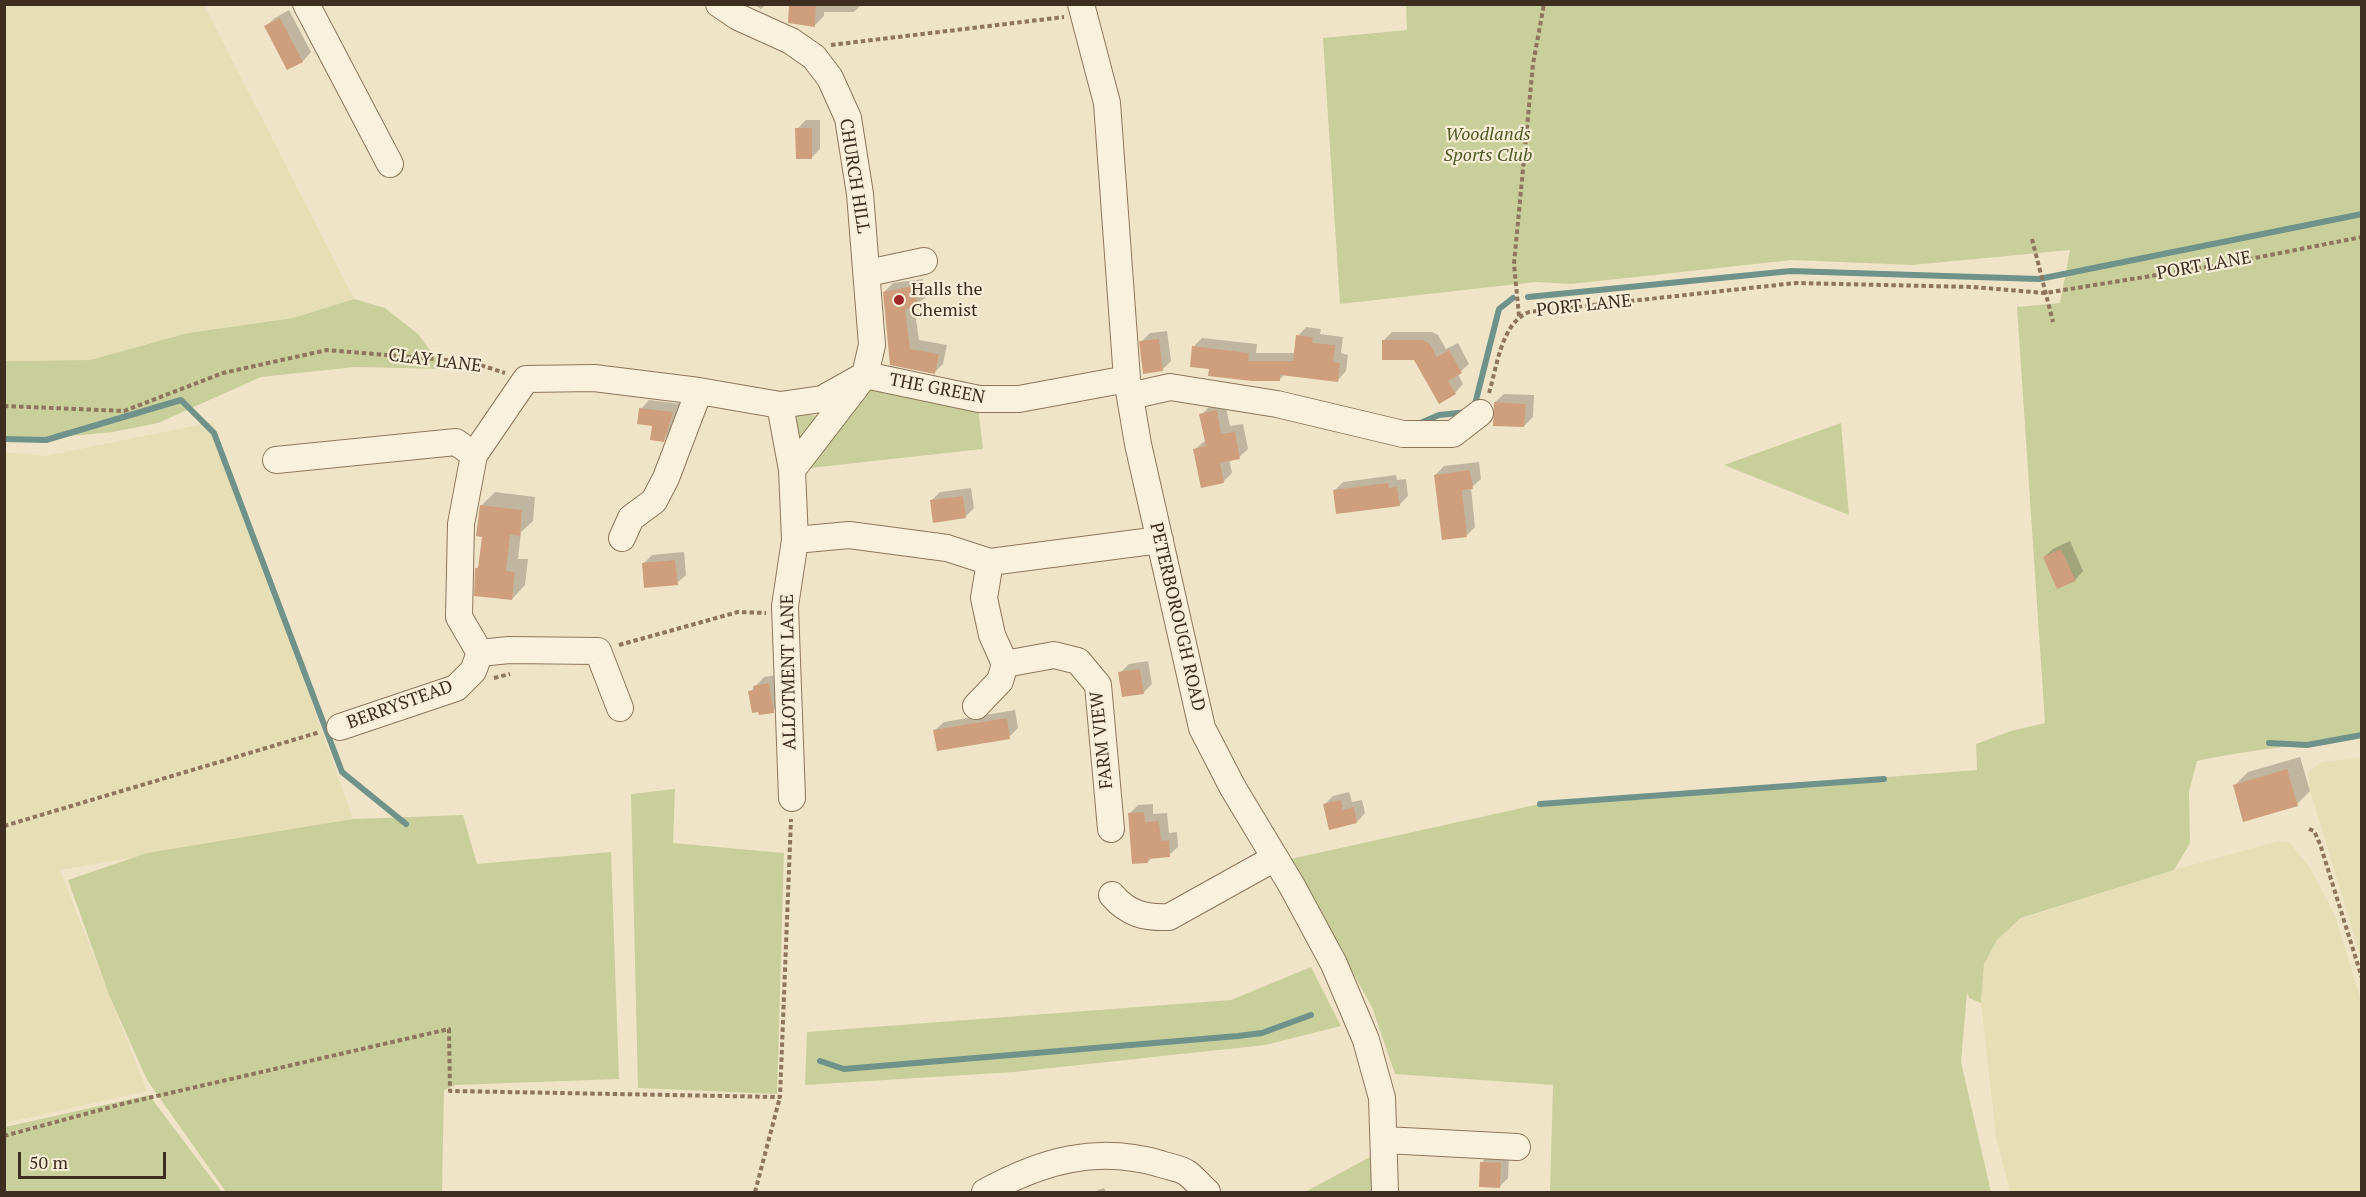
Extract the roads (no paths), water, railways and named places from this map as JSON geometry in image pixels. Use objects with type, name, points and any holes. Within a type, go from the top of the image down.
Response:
[{"type":"street","points":[[306,4],[390,164]]},
{"type":"street","name":"CHURCH HILL","points":[[719,4],[738,17],[791,41],[814,57],[830,78],[848,118],[868,273],[872,345],[865,375]]},
{"type":"street","name":"PETERBOROUGH ROAD","points":[[1082,10],[1107,102],[1129,387],[1202,728],[1233,788],[1334,964],[1366,1040],[1382,1098],[1385,1192]]},
{"type":"street","points":[[868,273],[924,261]]},
{"type":"street","points":[[620,708],[598,651],[509,650],[480,653],[459,617],[461,524],[474,455],[526,379],[594,378],[699,391],[780,405],[822,399],[865,375]]},
{"type":"street","name":"THE GREEN","points":[[792,470],[865,375],[979,399],[1018,399],[1129,387]]},
{"type":"street","points":[[1129,387],[1170,387],[1277,404],[1403,434],[1453,434],[1480,413]]},
{"type":"street","points":[[622,538],[631,518],[654,501],[666,478],[699,391]]},
{"type":"street","name":"ALLOTMENT LANE","points":[[780,405],[792,470],[795,540],[784,606],[792,798]]},
{"type":"street","points":[[276,460],[456,442],[474,455]]},
{"type":"street","points":[[795,540],[849,535],[947,548],[990,562],[1160,540]]},
{"type":"street","points":[[976,706],[1000,681],[1005,664],[992,635],[984,598],[990,562]]},
{"type":"street","name":"BERRYSTEAD","points":[[339,727],[456,688],[473,670],[480,653]]},
{"type":"street","name":"FARM VIEW","points":[[1005,664],[1054,655],[1078,661],[1098,685],[1111,829]]},
{"type":"street","points":[[1112,895],[1133,913],[1149,918],[1169,916],[1275,858]]},
{"type":"street","points":[[1385,1140],[1517,1147]]},
{"type":"street","points":[[985,1192],[1010,1179],[1056,1161],[1097,1156],[1140,1158],[1186,1172],[1207,1192]]},
{"type":"waterway","points":[[1528,297],[1791,271],[2039,279],[2362,214]]},
{"type":"waterway","points":[[1418,424],[1439,415],[1468,412],[1474,408],[1499,309],[1513,298]]},
{"type":"waterway","points":[[4,439],[46,440],[181,400],[214,433],[342,772],[406,824]]},
{"type":"waterway","points":[[2269,743],[2307,745],[2362,735]]},
{"type":"waterway","points":[[1540,804],[1884,779]]},
{"type":"waterway","points":[[820,1061],[844,1069],[1238,1036],[1262,1033],[1311,1015]]},
{"type":"place","name":"Halls the Chemist","points":[[899,300]]},
{"type":"park label","name":"Woodlands Sports Club","points":[[1488,145]]}]
